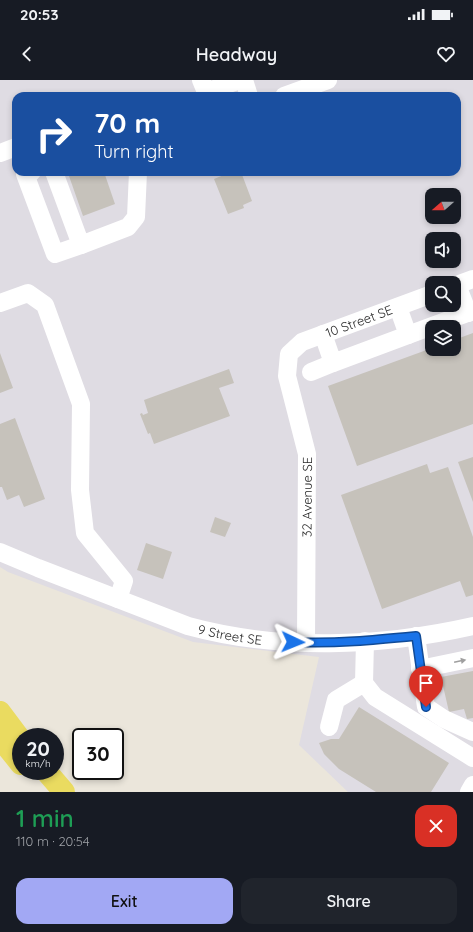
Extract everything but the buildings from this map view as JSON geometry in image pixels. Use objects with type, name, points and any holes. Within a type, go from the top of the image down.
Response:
[{"type":"main road","points":[[0,712],[12,728]]},
{"type":"main road","points":[[0,738],[12,753]]},
{"type":"main road","points":[[34,780],[44,792]]},
{"type":"main road","points":[[54,780],[64,792]]},
{"type":"street","points":[[201,80],[206,92],[240,80]]},
{"type":"street","points":[[244,80],[248,92]]},
{"type":"street","points":[[295,92],[328,80]]},
{"type":"street","points":[[0,153],[12,148]]},
{"type":"street","points":[[26,176],[55,254],[128,227],[136,217],[138,176]]},
{"type":"street","points":[[55,176],[81,245]]},
{"type":"street","points":[[311,372],[470,312],[461,283]]},
{"type":"street","points":[[0,303],[28,293],[45,305],[81,404],[80,490],[85,533],[124,581],[118,599]]},
{"type":"street","name":"10 Street SE","points":[[289,354],[302,342],[425,296]]},
{"type":"street","points":[[398,306],[408,335]]},
{"type":"street","points":[[323,334],[333,363]]},
{"type":"street","name":"32 Avenue SE","points":[[289,354],[287,376],[307,454],[306,643]]},
{"type":"street","name":"9 Street SE","points":[[0,552],[188,626],[213,633],[267,641],[306,643],[365,641],[416,636],[473,626]]},
{"type":"street","points":[[416,636],[426,707],[444,719],[473,732]]},
{"type":"street","points":[[365,641],[364,683],[375,697],[473,758]]},
{"type":"street","points":[[420,669],[473,658]]},
{"type":"street","points":[[329,727],[336,700],[364,683]]},
{"type":"street","points":[[469,792],[473,785]]},
{"type":"shaded area","points":[[0,80],[473,80],[473,792],[348,792],[299,745],[319,657],[193,642],[8,572],[0,567]]},
{"type":"route","points":[[293,642],[333,643],[416,636],[426,707]]}]
